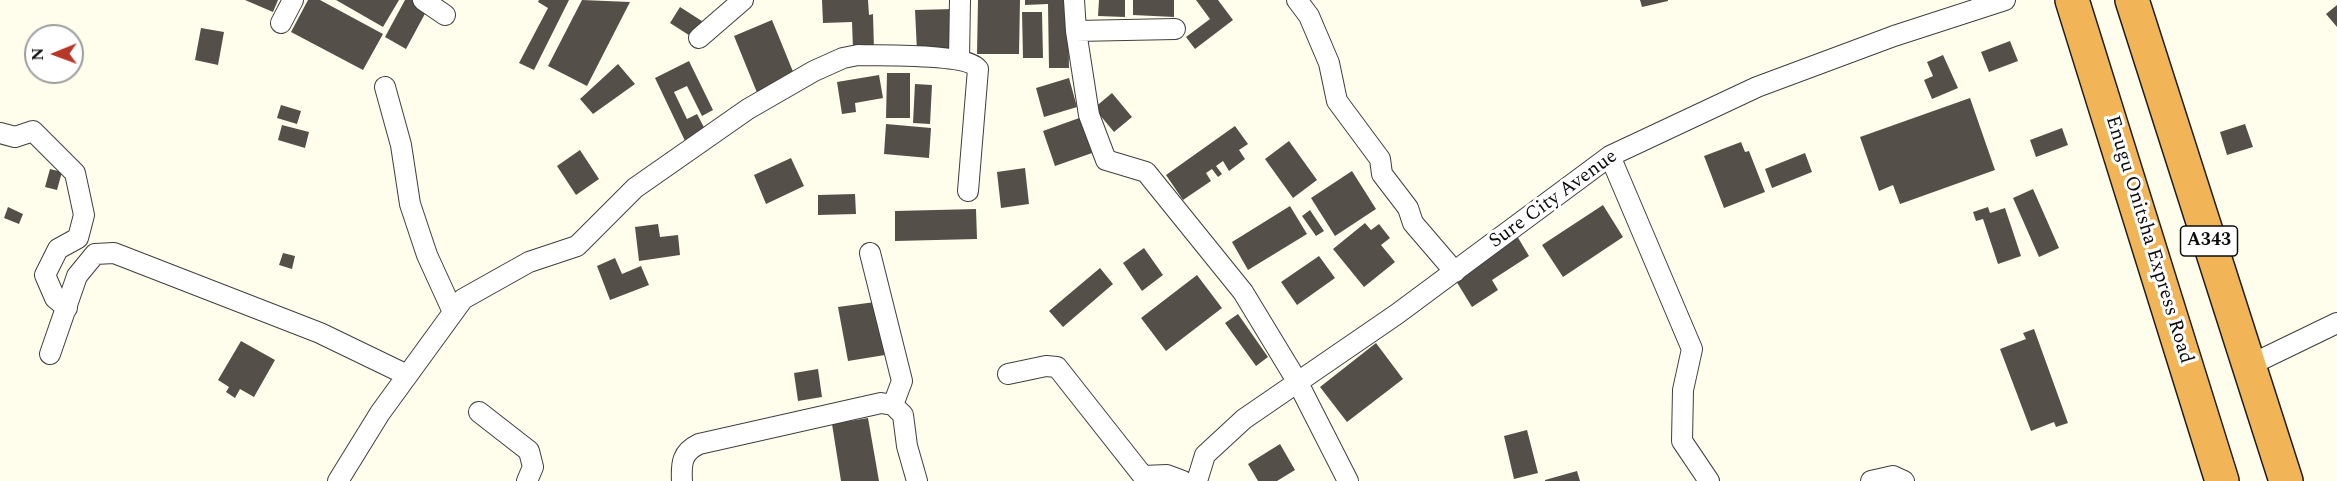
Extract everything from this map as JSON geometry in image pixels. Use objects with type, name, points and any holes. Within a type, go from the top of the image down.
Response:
[{"type":"highway","name":"Enugu Onitsha Express Road","points":[[2072,0],[2222,481]]},
{"type":"highway","name":"A343","points":[[2132,0],[2286,481]]},
{"type":"highway","points":[[2266,422],[2305,481]]},
{"type":"street","points":[[281,23],[292,0]]},
{"type":"street","points":[[423,0],[445,15]]},
{"type":"street","points":[[699,38],[743,0]]},
{"type":"street","points":[[959,59],[960,0]]},
{"type":"street","points":[[1074,0],[1076,31],[1089,115],[1106,160],[1146,172],[1243,292],[1297,381],[1348,481]]},
{"type":"street","points":[[1297,0],[1313,24],[1329,63],[1337,101],[1380,159],[1382,174],[1408,208],[1413,223],[1455,272]]},
{"type":"street","name":"Sure City Avenue","points":[[1197,481],[1205,455],[1244,419],[1455,272],[1610,156],[1757,87],[1894,36],[2005,0]]},
{"type":"street","points":[[1076,31],[1175,29]]},
{"type":"street","points":[[338,481],[380,412],[463,299],[529,262],[578,246],[635,188],[748,109],[814,71],[843,58],[858,55],[959,59],[973,63],[978,69],[968,191]]},
{"type":"street","points":[[385,87],[401,145],[410,204],[427,255],[453,312]]},
{"type":"street","points":[[0,134],[15,137],[33,131],[75,173],[84,215],[78,238],[58,249],[45,275],[55,298],[67,308]]},
{"type":"street","points":[[1610,156],[1692,349],[1683,390],[1682,441],[1709,481]]},
{"type":"street","points":[[50,354],[78,276],[95,254],[114,253],[320,333],[407,375]]},
{"type":"street","points":[[870,253],[902,381],[893,405]]},
{"type":"street","points":[[2248,366],[2337,323]]},
{"type":"street","points":[[1008,374],[1046,366],[1057,368],[1143,476],[1167,476],[1183,481]]},
{"type":"street","points":[[682,481],[681,464],[688,449],[699,444],[881,403],[893,405],[903,415],[907,446],[917,481]]},
{"type":"street","points":[[479,412],[529,451],[533,467],[527,481]]},
{"type":"street","points":[[1871,481],[1893,476],[1904,481]]},
{"type":"building","points":[[245,0],[278,0],[273,12]]},
{"type":"building","points":[[308,0],[320,0],[383,34],[363,70],[291,32]]},
{"type":"building","points":[[336,0],[399,0],[383,27]]},
{"type":"building","points":[[405,0],[415,0],[428,8],[406,49],[385,37]]},
{"type":"building","points":[[539,0],[569,0],[534,70],[519,63],[548,8],[538,2]]},
{"type":"building","points":[[582,0],[630,2],[587,86],[548,66]]},
{"type":"building","points":[[822,0],[868,0],[869,15],[873,14],[874,49],[853,49],[852,22],[823,23]]},
{"type":"building","points":[[978,0],[1020,0],[1019,54],[977,54]]},
{"type":"building","points":[[1025,0],[1068,0],[1069,68],[1049,68],[1048,4],[1025,5]]},
{"type":"building","points":[[1099,0],[1125,0],[1125,17],[1098,16]]},
{"type":"building","points":[[1133,0],[1174,0],[1174,17],[1133,15]]},
{"type":"building","points":[[1196,0],[1218,0],[1233,20],[1195,49],[1186,37],[1210,19]]},
{"type":"building","points":[[1640,0],[1668,0],[1668,1],[1642,7]]},
{"type":"building","points":[[2337,5],[2337,27],[2326,14]]},
{"type":"building","points":[[680,7],[705,23],[695,39],[670,23]]},
{"type":"building","points":[[953,9],[955,49],[917,51],[915,10]]},
{"type":"building","points":[[1022,12],[1042,12],[1043,58],[1023,58]]},
{"type":"building","points":[[772,20],[796,79],[758,95],[734,36]]},
{"type":"building","points":[[201,28],[224,32],[218,65],[195,60]]},
{"type":"building","points":[[2010,41],[2018,61],[1989,72],[1981,52]]},
{"type":"building","points":[[1943,55],[1958,88],[1932,99],[1924,80],[1933,76],[1927,62]]},
{"type":"building","points":[[689,61],[713,110],[702,116],[687,86],[674,92],[687,119],[697,114],[707,133],[686,143],[655,78]]},
{"type":"building","points":[[618,64],[635,84],[593,114],[580,99]]},
{"type":"building","points":[[887,73],[910,73],[910,118],[886,118]]},
{"type":"building","points":[[879,75],[883,98],[855,103],[856,112],[842,114],[837,82]]},
{"type":"building","points":[[1069,78],[1077,107],[1044,117],[1036,88]]},
{"type":"building","points":[[915,84],[932,85],[930,124],[913,123]]},
{"type":"building","points":[[1112,93],[1132,117],[1114,132],[1094,108]]},
{"type":"building","points":[[1970,98],[1995,170],[1900,204],[1893,185],[1879,191],[1860,137]]},
{"type":"building","points":[[281,105],[301,111],[297,124],[277,118]]},
{"type":"building","points":[[1082,117],[1095,152],[1055,166],[1043,131]]},
{"type":"building","points":[[886,124],[931,128],[929,158],[884,154]]},
{"type":"building","points":[[2245,124],[2253,147],[2227,155],[2220,132]]},
{"type":"building","points":[[282,125],[309,132],[305,148],[278,140]]},
{"type":"building","points":[[1235,126],[1248,144],[1239,150],[1245,159],[1229,171],[1223,161],[1216,166],[1222,174],[1218,177],[1212,169],[1206,173],[1211,181],[1183,200],[1166,175]]},
{"type":"building","points":[[2062,128],[2068,145],[2036,157],[2030,140]]},
{"type":"building","points":[[1289,141],[1317,180],[1293,198],[1265,159]]},
{"type":"building","points":[[1741,142],[1745,152],[1749,151],[1765,192],[1724,208],[1704,156]]},
{"type":"building","points":[[580,150],[599,179],[576,195],[557,166]]},
{"type":"building","points":[[1805,153],[1812,172],[1772,188],[1765,169]]},
{"type":"building","points":[[791,158],[804,186],[766,204],[754,175]]},
{"type":"building","points":[[1025,168],[1029,204],[1001,208],[997,172]]},
{"type":"building","points":[[50,169],[62,172],[57,190],[45,187]]},
{"type":"building","points":[[1352,171],[1376,209],[1335,236],[1311,198]]},
{"type":"building","points":[[2033,189],[2059,248],[2039,257],[2013,198]]},
{"type":"building","points":[[855,194],[856,214],[818,215],[818,195]]},
{"type":"building","points":[[1603,205],[1623,237],[1563,277],[1542,245]]},
{"type":"building","points":[[1290,206],[1307,234],[1248,270],[1232,242]]},
{"type":"building","points":[[8,207],[23,214],[19,224],[4,218]]},
{"type":"building","points":[[1988,207],[1990,213],[2005,208],[2021,256],[1998,264],[1983,219],[1976,221],[1973,212]]},
{"type":"building","points":[[976,209],[977,239],[895,241],[895,211]]},
{"type":"building","points":[[1310,210],[1324,231],[1316,236],[1302,216]]},
{"type":"building","points":[[1365,223],[1371,230],[1379,224],[1390,238],[1381,245],[1395,262],[1364,287],[1333,249]]},
{"type":"building","points":[[658,224],[660,237],[678,235],[680,255],[639,261],[635,227]]},
{"type":"building","points":[[1517,236],[1529,256],[1492,280],[1498,290],[1472,307],[1453,276]]},
{"type":"building","points":[[1144,248],[1163,275],[1142,291],[1123,263]]},
{"type":"building","points":[[283,253],[295,256],[292,269],[279,265]]},
{"type":"building","points":[[1319,256],[1335,278],[1297,305],[1281,282]]},
{"type":"building","points":[[615,258],[622,274],[641,266],[649,285],[610,300],[597,266]]},
{"type":"building","points":[[1100,268],[1113,284],[1063,327],[1049,311]]},
{"type":"building","points":[[1197,275],[1222,308],[1166,351],[1141,318]]},
{"type":"building","points":[[875,302],[885,355],[848,361],[838,307]]},
{"type":"building","points":[[1238,314],[1268,357],[1256,366],[1225,323]]},
{"type":"building","points":[[2034,329],[2068,423],[2056,427],[2054,422],[2031,431],[2000,349],[2026,339],[2023,333]]},
{"type":"building","points":[[241,341],[275,360],[254,397],[240,389],[235,398],[226,392],[229,387],[218,380]]},
{"type":"building","points":[[1376,343],[1403,379],[1347,422],[1320,387]]},
{"type":"building","points":[[818,369],[822,397],[798,401],[794,373]]},
{"type":"building","points":[[868,418],[879,481],[841,481],[832,424]]},
{"type":"building","points":[[1527,430],[1538,473],[1514,479],[1504,436]]},
{"type":"building","points":[[1280,444],[1295,470],[1277,481],[1258,481],[1248,464]]},
{"type":"building","points":[[1577,471],[1580,481],[1545,481],[1545,480]]}]
